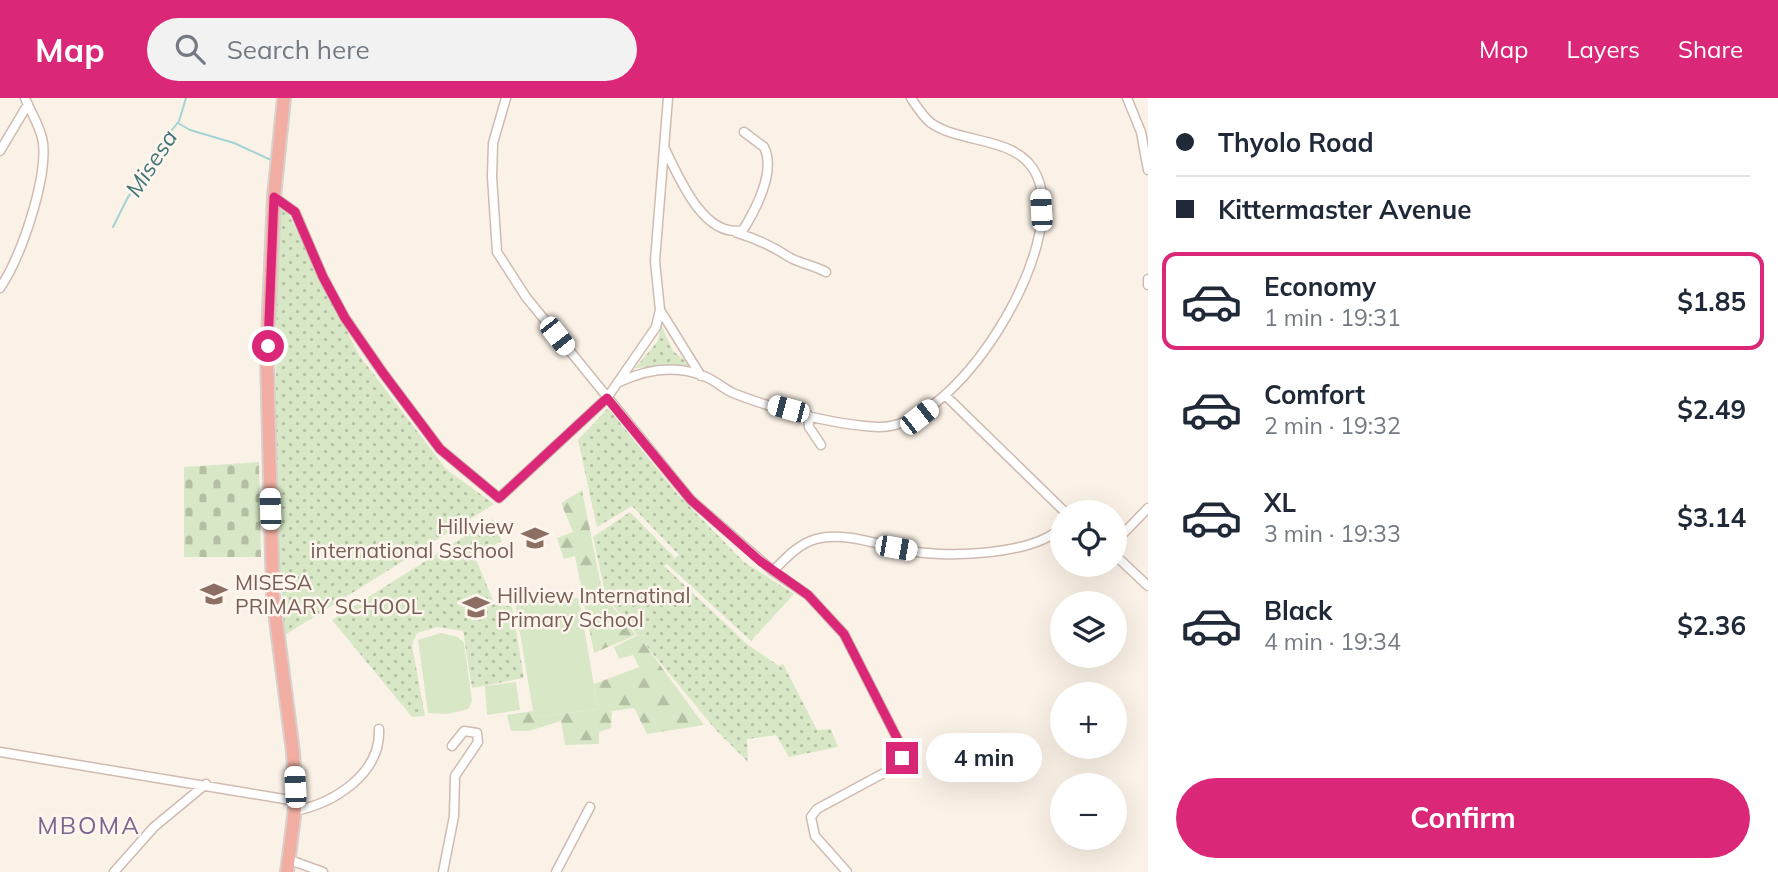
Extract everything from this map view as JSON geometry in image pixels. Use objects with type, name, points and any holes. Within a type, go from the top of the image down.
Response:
[{"type":"highway","points":[[284,98],[274,197],[267,358],[271,571],[295,806],[289,866]]},
{"type":"street","points":[[506,98],[493,143],[492,177],[497,252],[526,297],[691,500],[773,571],[808,595],[844,634],[900,744],[900,764],[817,809],[811,817],[815,836],[847,872]]},
{"type":"street","points":[[274,197],[295,212],[323,277],[345,318],[383,373],[440,449],[499,498],[607,398],[656,327],[660,310],[655,261],[668,98]]},
{"type":"street","points":[[617,383],[642,372],[660,369],[701,376],[732,393],[808,415],[879,427],[901,424],[919,417],[946,396],[1005,322],[1023,285],[1039,235],[1041,191],[1038,177],[1021,157],[1003,147],[965,137],[933,124],[911,98]]},
{"type":"street","points":[[1127,98],[1141,132],[1148,170]]},
{"type":"street","points":[[1,152],[26,101]]},
{"type":"street","points":[[0,288],[4,273],[29,225],[42,165],[42,138],[26,101]]},
{"type":"street","points":[[734,232],[743,230],[750,220],[765,180],[767,165],[764,147],[744,132]]},
{"type":"street","points":[[664,146],[697,208],[720,227],[761,240],[779,248],[791,259],[808,262],[826,272]]},
{"type":"street","points":[[1148,279],[1148,285]]},
{"type":"street","points":[[660,310],[701,376]]},
{"type":"street","points":[[946,396],[980,425],[1053,500]]},
{"type":"street","points":[[808,415],[809,427],[821,445]]},
{"type":"street","points":[[1127,530],[1148,508]]},
{"type":"street","points":[[773,571],[796,550],[818,538],[852,539],[924,553],[959,553],[1027,545],[1050,535]]},
{"type":"street","points":[[1127,566],[1148,586]]},
{"type":"street","points":[[0,752],[205,784],[295,806],[338,796],[376,757],[380,746],[379,729]]},
{"type":"street","points":[[443,872],[454,816],[455,776],[478,742],[477,733],[464,731],[452,746]]},
{"type":"street","points":[[114,872],[154,827],[205,784]]},
{"type":"street","points":[[556,872],[590,807]]},
{"type":"street","points":[[289,866],[323,872]]},
{"type":"green space","points":[[278,208],[286,209],[359,355],[446,469],[494,504],[285,635],[276,475]]},
{"type":"green space","points":[[661,325],[673,351],[695,369],[677,366],[635,368],[658,341]]},
{"type":"green space","points":[[608,408],[678,495],[744,562],[794,594],[751,641],[667,564],[664,566],[747,644],[779,666],[783,664],[817,730],[831,729],[838,747],[789,757],[776,735],[747,739],[748,762],[715,729],[606,597],[593,537],[630,512],[674,557],[672,560],[679,555],[632,506],[597,527],[578,440]]},
{"type":"green space","points":[[259,462],[261,557],[184,557],[184,467]]},
{"type":"green space","points":[[582,490],[603,595],[636,635],[594,653],[575,556],[564,559],[557,538],[573,532],[561,503]]},
{"type":"green space","points":[[492,519],[502,541],[474,555],[495,605],[512,606],[524,678],[472,688],[463,631],[438,627],[417,633],[412,645],[425,716],[412,717],[332,620]]},
{"type":"green space","points":[[579,598],[598,709],[534,717],[515,603]]},
{"type":"green space","points":[[441,633],[458,637],[464,643],[472,701],[468,709],[448,714],[428,713],[418,640]]},
{"type":"green space","points":[[638,635],[704,725],[647,734],[634,708],[612,711],[611,728],[599,732],[599,744],[565,745],[561,721],[529,731],[511,731],[507,715],[533,711],[534,717],[598,709],[594,684],[639,667],[633,655],[619,659],[614,647]]},
{"type":"green space","points":[[516,682],[520,710],[487,715],[485,686]]},
{"type":"waterway","name":"Misesa","points":[[113,227],[128,197],[153,166],[156,150],[179,121],[186,98]]},
{"type":"waterway","points":[[178,123],[190,130],[234,143],[271,160]]},
{"type":"place","name":"Hillview international Sschool","points":[[535,538]]},
{"type":"place","name":"MISESA PRIMARY SCHOOL","points":[[214,594]]},
{"type":"place","name":"Hillview Internatinal Primary School","points":[[476,607]]},
{"type":"district","name":"MBOMA","points":[[89,825]]},
{"type":"route","points":[[268,346],[274,197],[291,206],[295,212],[323,277],[345,318],[440,449],[455,464],[499,498],[607,398],[691,500],[760,561],[808,595],[844,634],[900,744],[902,758]]}]
